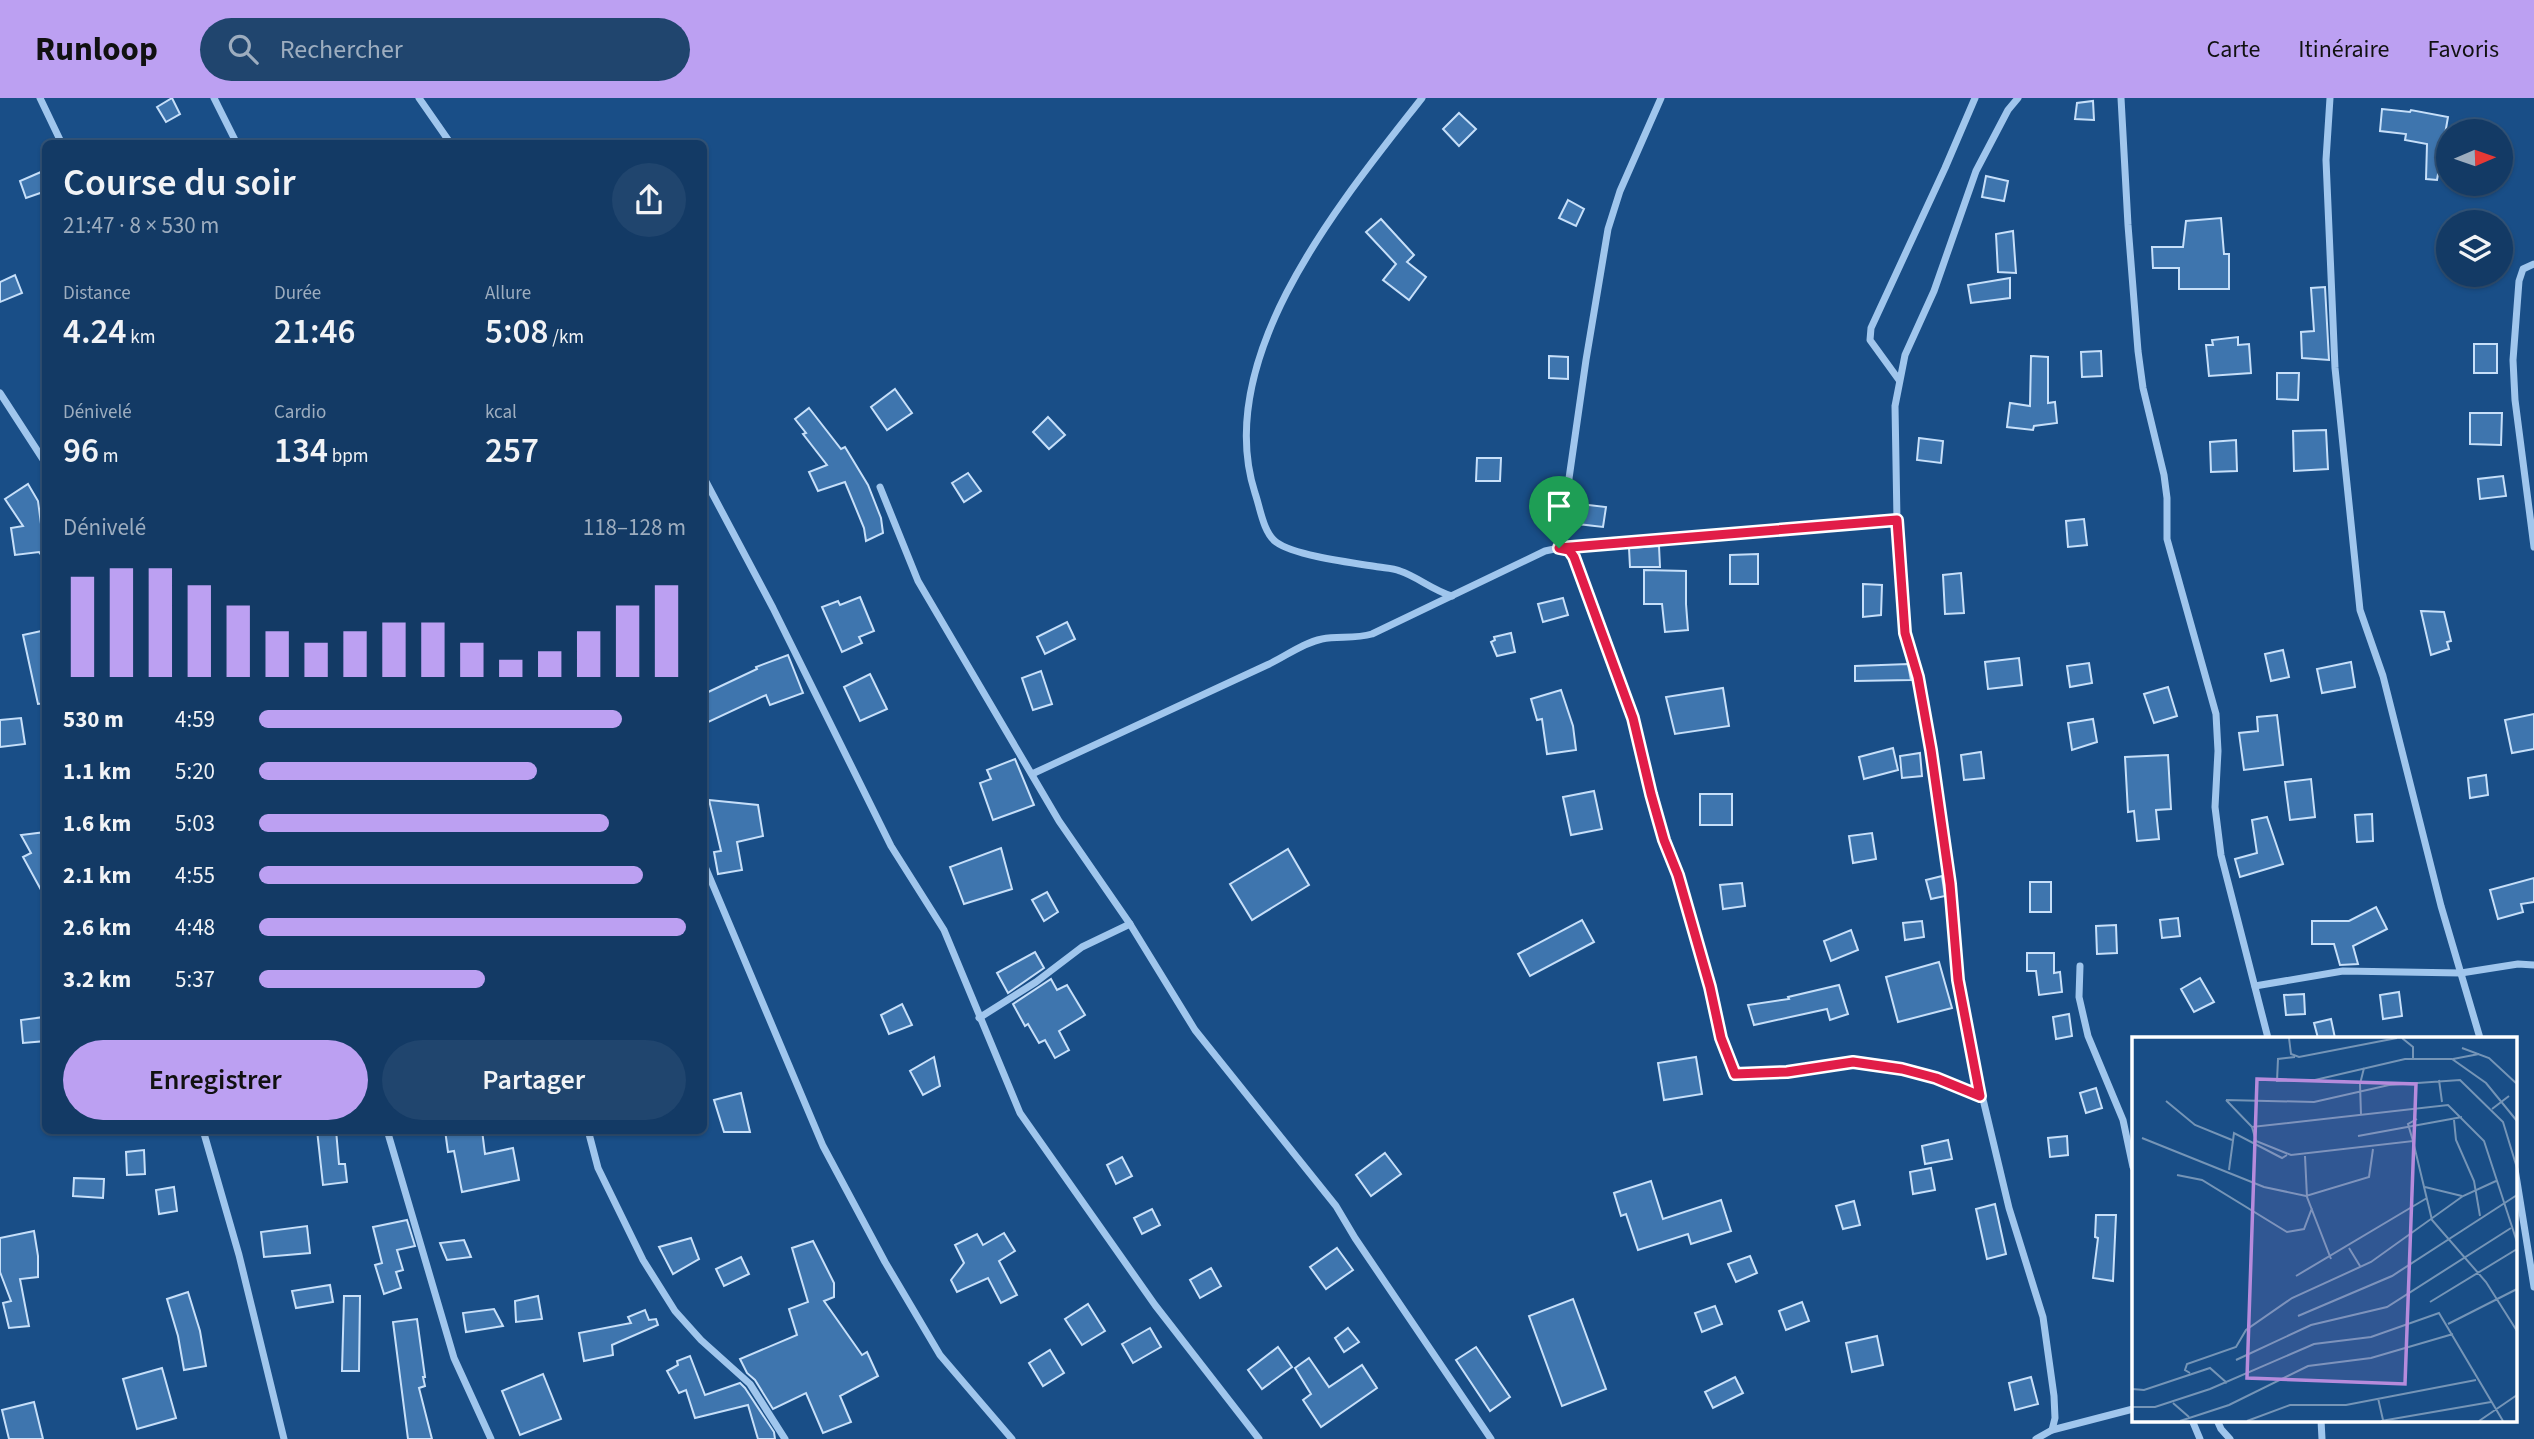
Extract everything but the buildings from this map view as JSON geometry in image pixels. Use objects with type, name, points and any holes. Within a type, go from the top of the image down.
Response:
[{"type":"street","points":[[40,98],[60,140]]},
{"type":"street","points":[[214,98],[235,140]]},
{"type":"street","points":[[419,98],[448,140]]},
{"type":"street","points":[[1423,98],[1351,189],[1300,268],[1274,319],[1257,366],[1250,397],[1245,444],[1252,484],[1264,522],[1275,541],[1307,553],[1400,571],[1435,592],[1452,597]]},
{"type":"street","points":[[1559,548],[1608,229],[1620,191],[1661,98]]},
{"type":"street","points":[[1899,380],[1870,340],[1871,328],[1975,98]]},
{"type":"street","points":[[2018,98],[2008,110],[1976,171],[1945,262],[1905,355],[1895,406],[1897,520],[1905,633],[1918,677],[1931,750],[1950,884],[1958,980],[1980,1096],[2009,1208],[2043,1317],[2054,1396],[2055,1418],[2052,1430]]},
{"type":"street","points":[[2122,98],[2128,225],[2143,388],[2164,475],[2169,553],[2216,714],[2218,751],[2215,807],[2221,855],[2268,1037]]},
{"type":"street","points":[[2330,98],[2326,160],[2335,368],[2360,610],[2383,676],[2480,1037]]},
{"type":"street","points":[[2534,264],[2523,269],[2519,281],[2513,360],[2534,547]]},
{"type":"street","points":[[0,393],[42,458]]},
{"type":"street","points":[[707,484],[773,608],[891,846],[944,930],[1020,1113],[1155,1305],[1259,1439]]},
{"type":"street","points":[[880,486],[919,581],[1059,821],[1130,924],[1195,1030],[1336,1206],[1354,1238],[1491,1439]]},
{"type":"street","points":[[1032,774],[1267,665],[1304,645],[1322,639],[1356,638],[1372,634],[1545,551],[1897,520]]},
{"type":"street","points":[[1559,548],[1569,550],[1574,557],[1633,718],[1658,817],[1678,875],[1710,987],[1721,1038],[1735,1074],[1787,1072],[1853,1062],[1902,1069],[1936,1078],[1980,1096]]},
{"type":"street","points":[[707,871],[823,1146],[885,1262],[940,1355],[1012,1439]]},
{"type":"street","points":[[979,1018],[1036,982],[1082,947],[1130,924]]},
{"type":"street","points":[[2255,986],[2361,970],[2461,973],[2518,964],[2534,965]]},
{"type":"street","points":[[2080,966],[2079,997],[2088,1036],[2123,1120],[2132,1162]]},
{"type":"street","points":[[203,1134],[239,1255],[284,1439]]},
{"type":"street","points":[[388,1134],[454,1358],[491,1439]]},
{"type":"street","points":[[589,1134],[604,1179],[643,1260],[675,1311],[701,1340],[750,1384],[785,1439]]},
{"type":"street","points":[[2516,1175],[2534,1287]]},
{"type":"street","points":[[2036,1439],[2052,1430],[2132,1409]]},
{"type":"street","points":[[2193,1422],[2200,1439]]},
{"type":"street","points":[[2218,1422],[2230,1439]]},
{"type":"route","points":[[1897,520],[1905,633],[1918,677],[1931,750],[1950,884],[1958,980],[1980,1096],[1936,1078],[1902,1069],[1853,1062],[1787,1072],[1735,1074],[1721,1038],[1710,987],[1678,875],[1664,840],[1633,718],[1574,557],[1569,550],[1559,548],[1897,520]]}]
